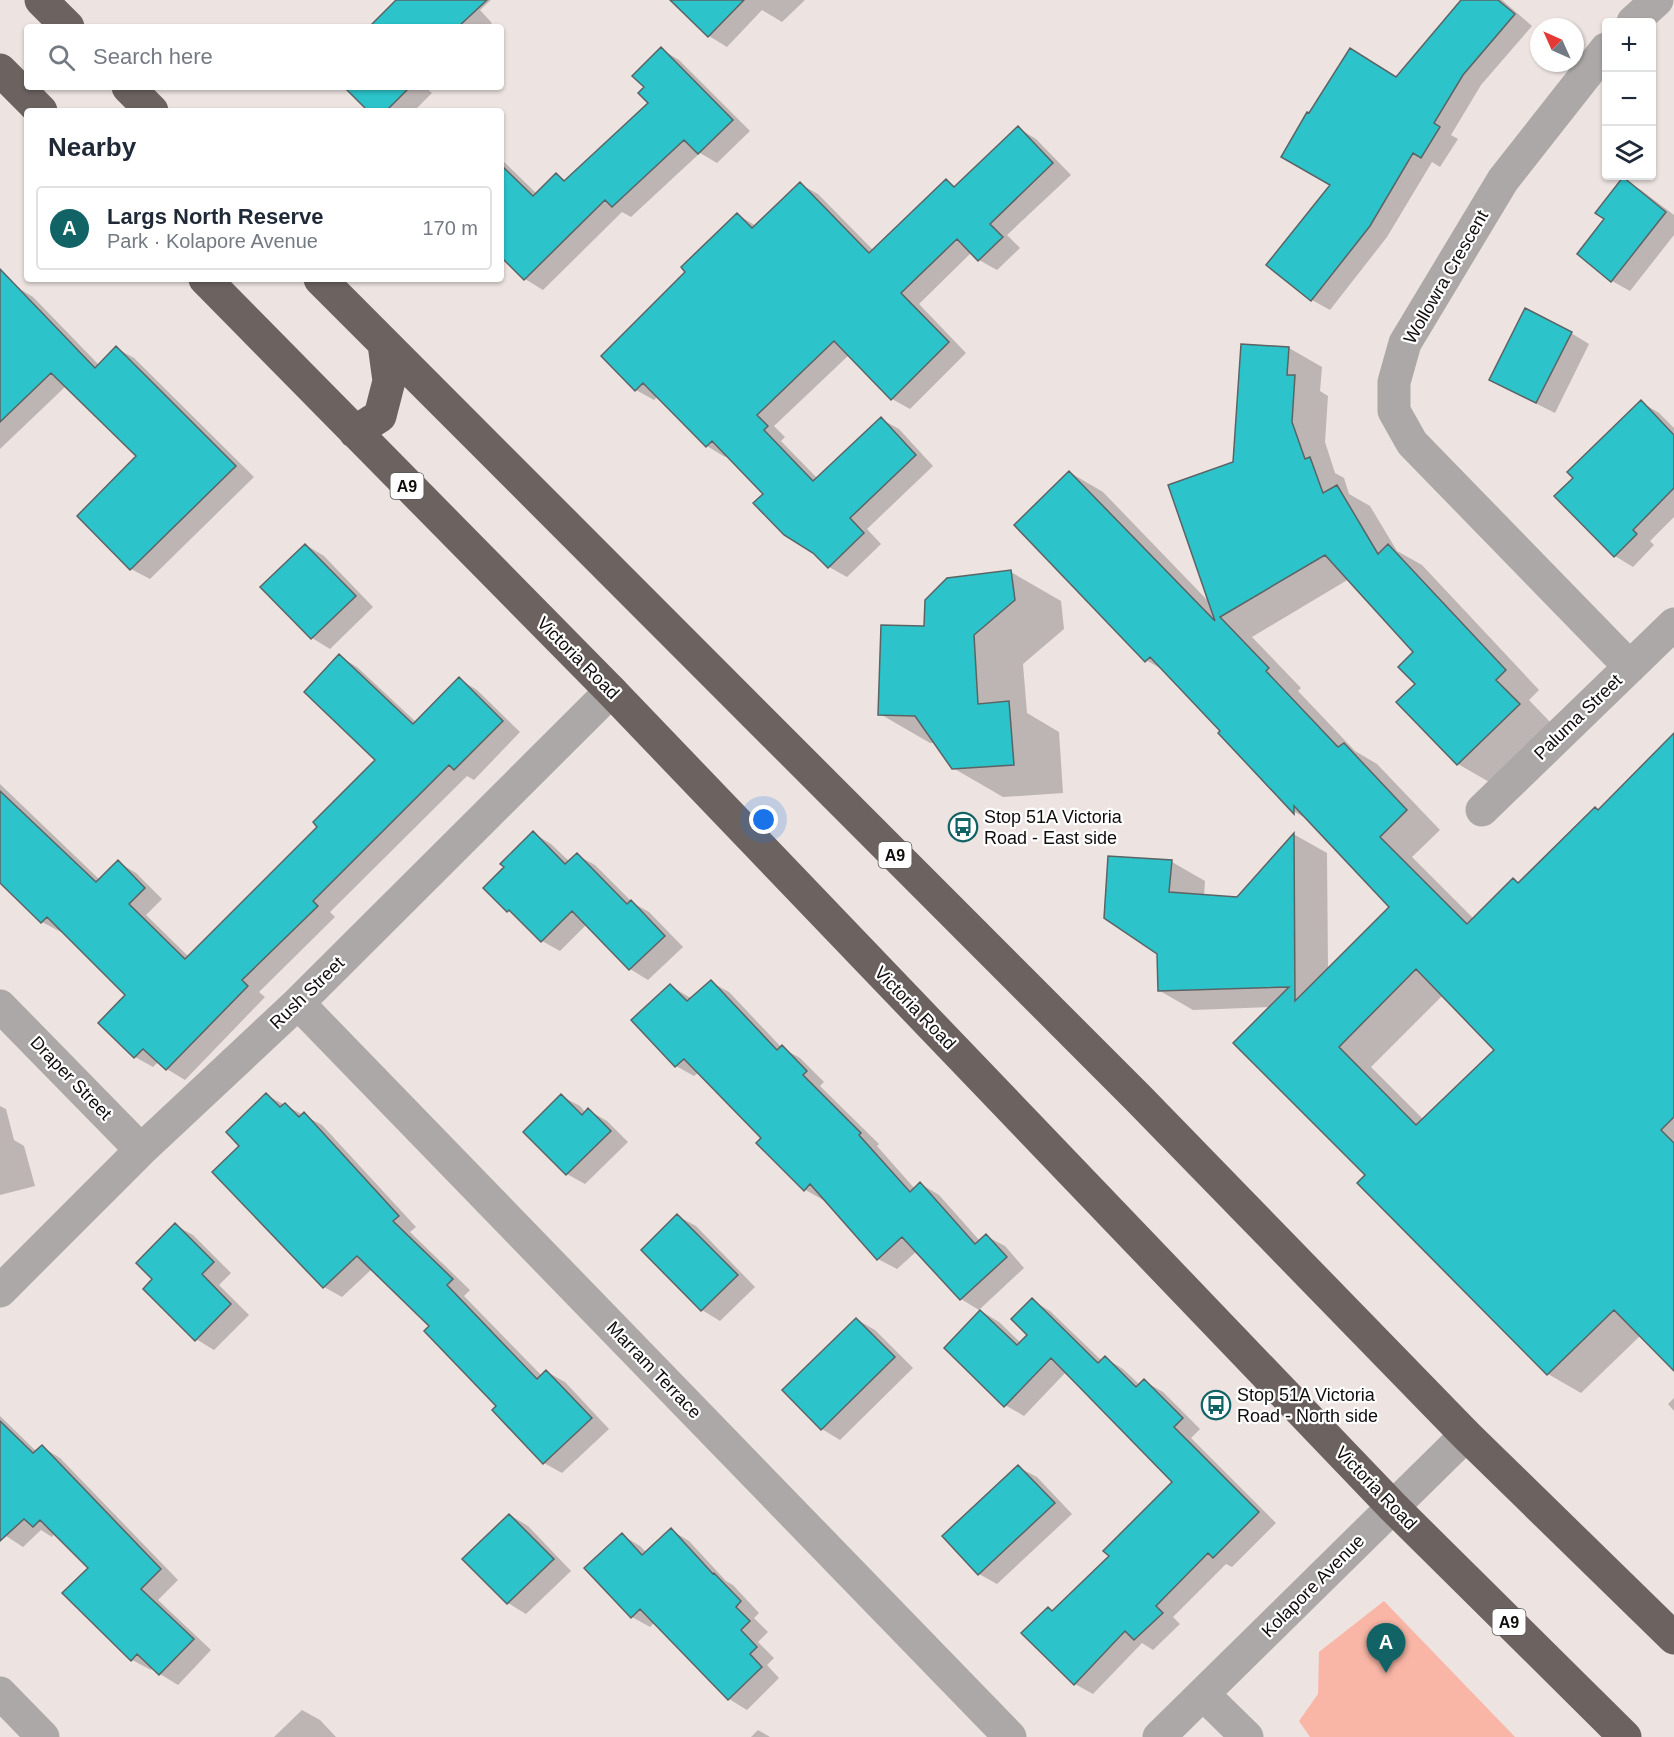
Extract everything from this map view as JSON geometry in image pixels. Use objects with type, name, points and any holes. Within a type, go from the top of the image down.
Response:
[{"type":"highway","points":[[41,0],[65,24]]},
{"type":"highway","points":[[0,70],[37,108]]},
{"type":"highway","points":[[131,90],[149,108]]},
{"type":"highway","name":"Victoria Road","points":[[208,282],[611,691],[1393,1507],[1625,1737]]},
{"type":"highway","name":"A9","points":[[323,282],[1122,1082],[1466,1435],[1674,1638]]},
{"type":"highway","points":[[355,432],[380,416],[389,381],[384,344]]},
{"type":"street","points":[[1637,18],[1656,0]]},
{"type":"street","name":"Wollowra Crescent","points":[[1602,54],[1503,180],[1405,343],[1395,382],[1394,411],[1412,443],[1630,667]]},
{"type":"street","name":"Paluma Street","points":[[1482,810],[1674,624]]},
{"type":"street","name":"Rush Street","points":[[0,1291],[141,1150],[298,1003],[611,691]]},
{"type":"street","name":"Marram Terrace","points":[[298,1003],[1010,1737]]},
{"type":"street","name":"Draper Street","points":[[0,1005],[141,1150]]},
{"type":"street","name":"Kolapore Avenue","points":[[1159,1737],[1466,1435]]},
{"type":"street","points":[[0,1693],[43,1737]]},
{"type":"street","points":[[1203,1694],[1247,1737]]},
{"type":"shaded area","points":[[1384,1601],[1515,1737],[1310,1737],[1299,1721],[1318,1694],[1319,1652]]},
{"type":"building","points":[[396,0],[487,0],[461,24],[372,24]]},
{"type":"building","points":[[670,0],[744,0],[708,37]]},
{"type":"building","points":[[1461,0],[1498,0],[1515,14],[1463,75],[1434,123],[1440,127],[1421,158],[1413,153],[1370,226],[1311,301],[1266,265],[1330,185],[1281,157],[1307,112],[1309,113],[1350,48],[1396,77]]},
{"type":"building","points":[[661,47],[733,120],[698,154],[684,140],[612,207],[605,200],[524,280],[504,260],[504,168],[533,196],[556,173],[564,181],[648,103],[638,93],[644,87],[632,76]]},
{"type":"building","points":[[347,90],[407,90],[389,108],[365,108]]},
{"type":"building","points":[[1018,126],[1053,163],[990,224],[1003,237],[978,261],[957,239],[901,293],[949,342],[891,400],[834,341],[757,415],[768,426],[764,430],[813,481],[881,417],[916,455],[850,518],[864,533],[828,568],[813,553],[784,535],[753,503],[763,494],[712,441],[706,447],[643,383],[635,391],[601,356],[685,272],[681,267],[737,213],[752,228],[800,182],[869,253],[946,179],[954,187]]},
{"type":"building","points":[[1621,180],[1627,180],[1666,212],[1611,282],[1577,254],[1604,219],[1595,213]]},
{"type":"building","points":[[0,269],[95,368],[116,346],[236,466],[130,570],[77,516],[136,456],[51,373],[0,422]]},
{"type":"building","points":[[1525,308],[1572,332],[1536,403],[1489,380]]},
{"type":"building","points":[[1241,344],[1289,347],[1287,375],[1295,375],[1292,422],[1305,459],[1310,457],[1323,493],[1337,485],[1378,554],[1388,544],[1506,670],[1496,680],[1520,704],[1457,765],[1396,702],[1415,684],[1398,667],[1413,652],[1325,555],[1220,617],[1269,668],[1266,671],[1338,747],[1344,743],[1407,810],[1380,837],[1467,924],[1513,878],[1518,883],[1595,807],[1598,810],[1674,733],[1674,1117],[1661,1130],[1674,1143],[1674,1371],[1614,1310],[1547,1375],[1357,1183],[1365,1175],[1233,1043],[1289,987],[1158,991],[1157,954],[1104,918],[1108,856],[1172,860],[1169,892],[1237,897],[1294,833],[1295,1001],[1389,907],[1294,806],[1294,814],[1150,657],[1145,662],[1014,525],[1069,471],[1215,621],[1168,485],[1233,462]],"holes":[[[1416,969],[1494,1050],[1416,1125],[1339,1047]]]},
{"type":"building","points":[[1641,400],[1674,435],[1674,488],[1633,530],[1637,534],[1614,557],[1554,496],[1573,478],[1567,472]]},
{"type":"building","points":[[305,544],[356,596],[311,639],[260,587]]},
{"type":"building","points":[[1011,570],[1015,600],[974,635],[978,704],[1009,701],[1014,765],[952,769],[915,716],[878,715],[881,625],[924,626],[925,600],[947,578]]},
{"type":"building","points":[[339,654],[413,724],[459,677],[503,721],[454,770],[449,765],[313,901],[318,906],[242,980],[248,986],[166,1070],[143,1049],[134,1058],[98,1023],[125,995],[47,917],[41,923],[0,883],[0,791],[96,882],[118,860],[145,888],[129,904],[185,959],[317,827],[313,822],[375,760],[304,692]]},
{"type":"building","points":[[533,831],[565,864],[577,853],[627,904],[631,900],[665,936],[629,970],[572,911],[541,942],[483,888],[504,867],[500,864]]},
{"type":"building","points":[[711,980],[777,1050],[782,1045],[807,1071],[803,1075],[861,1133],[859,1135],[910,1192],[920,1182],[975,1244],[986,1234],[1007,1257],[960,1300],[902,1237],[877,1260],[810,1184],[804,1191],[756,1143],[761,1138],[684,1059],[675,1067],[631,1020],[670,984],[687,1001]]},
{"type":"building","points":[[266,1093],[280,1107],[285,1103],[299,1117],[304,1112],[399,1216],[393,1221],[453,1279],[447,1285],[537,1379],[546,1370],[592,1418],[543,1464],[492,1410],[496,1406],[424,1331],[429,1326],[357,1256],[323,1288],[212,1172],[239,1146],[226,1132]]},
{"type":"building","points":[[561,1094],[582,1115],[588,1108],[611,1131],[566,1175],[523,1132]]},
{"type":"building","points":[[677,1214],[738,1275],[701,1311],[641,1250]]},
{"type":"building","points":[[175,1223],[214,1262],[202,1274],[231,1304],[195,1341],[143,1289],[152,1279],[136,1263]]},
{"type":"building","points":[[1032,1298],[1098,1363],[1105,1356],[1136,1387],[1144,1379],[1183,1418],[1174,1427],[1259,1512],[1213,1558],[1208,1553],[1156,1606],[1163,1613],[1134,1640],[1125,1631],[1074,1685],[1021,1633],[1048,1607],[1052,1611],[1109,1556],[1103,1551],[1172,1482],[1051,1358],[1004,1407],[944,1348],[980,1310],[1017,1345],[1027,1335],[1011,1319]]},
{"type":"building","points":[[856,1318],[895,1357],[821,1430],[782,1390]]},
{"type":"building","points":[[0,1421],[33,1453],[42,1445],[161,1569],[141,1589],[194,1639],[159,1675],[137,1654],[131,1661],[62,1593],[88,1568],[40,1520],[33,1527],[24,1519],[0,1541]]},
{"type":"building","points":[[1018,1465],[1055,1503],[978,1575],[942,1536]]},
{"type":"building","points":[[509,1514],[554,1559],[507,1604],[462,1559]]},
{"type":"building","points":[[671,1528],[741,1601],[736,1607],[750,1621],[741,1630],[757,1647],[750,1654],[762,1667],[728,1700],[640,1609],[631,1618],[584,1568],[622,1533],[642,1555]]},
{"type":"place","name":"Stop 51A Victoria Road - East side","points":[[963,827]]},
{"type":"place","name":"Stop 51A Victoria Road - North side","points":[[1216,1405]]},
{"type":"place","name":"Largs North Reserve","points":[[1386,1673]]}]
